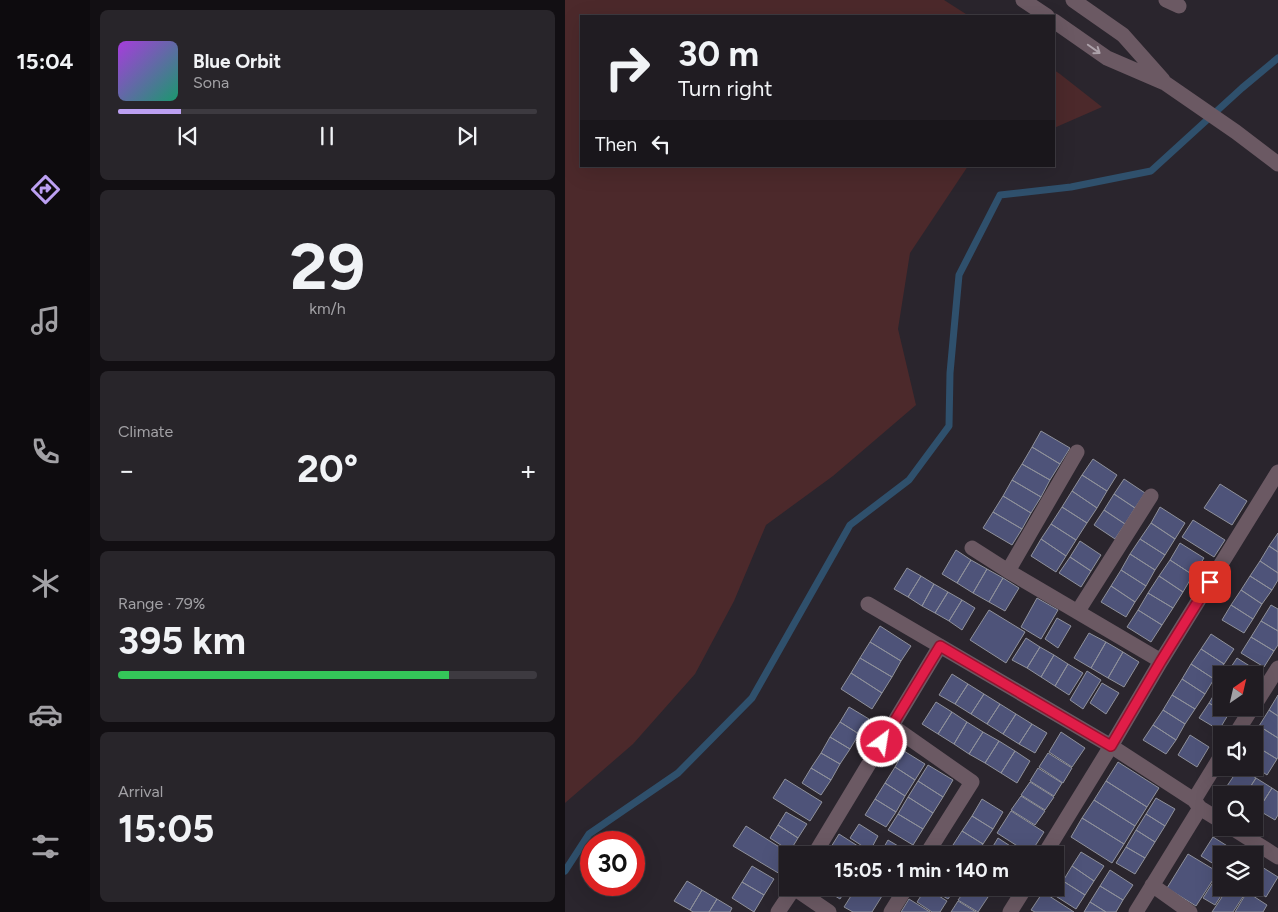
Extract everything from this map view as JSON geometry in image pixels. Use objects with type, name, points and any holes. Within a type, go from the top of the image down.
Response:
[{"type":"street","points":[[1023,0],[1046,15]]},
{"type":"street","points":[[1073,0],[1123,35],[1165,83]]},
{"type":"street","points":[[1055,22],[1107,58],[1165,83],[1184,95],[1278,164]]},
{"type":"street","points":[[1008,570],[1077,452]]},
{"type":"street","points":[[1050,846],[1278,472]]},
{"type":"street","points":[[1078,611],[1151,496]]},
{"type":"street","points":[[972,548],[1161,661]]},
{"type":"street","points":[[868,604],[1111,746],[1213,815]]},
{"type":"street","points":[[819,846],[940,646]]},
{"type":"street","points":[[1263,691],[1278,668]]},
{"type":"street","points":[[891,726],[972,782],[932,846]]},
{"type":"street","points":[[1135,912],[1152,885],[1213,772]]},
{"type":"street","points":[[1245,836],[1278,857]]},
{"type":"street","points":[[1152,885],[1190,912]]},
{"type":"street","points":[[778,912],[789,896]]},
{"type":"street","points":[[806,896],[829,912]]},
{"type":"street","points":[[891,912],[901,896]]},
{"type":"street","points":[[1010,912],[1020,896]]},
{"type":"shaded area","points":[[565,0],[944,0],[967,15],[580,15],[580,167],[967,167],[910,253],[898,329],[916,405],[833,476],[766,525],[734,601],[695,674],[633,744],[565,803]]},
{"type":"shaded area","points":[[1055,71],[1060,74],[1102,107],[1055,128]]},
{"type":"building","points":[[1041,431],[1070,448],[1060,464],[1032,447]]},
{"type":"building","points":[[1032,447],[1060,464],[1050,480],[1022,464]]},
{"type":"building","points":[[1093,459],[1117,475],[1107,491],[1082,475]]},
{"type":"building","points":[[1022,464],[1050,480],[1041,497],[1012,480]]},
{"type":"building","points":[[1082,475],[1107,491],[1097,508],[1072,491]]},
{"type":"building","points":[[1124,479],[1145,493],[1135,508],[1114,494]]},
{"type":"building","points":[[1012,480],[1041,497],[1031,513],[1003,496]]},
{"type":"building","points":[[1220,484],[1247,501],[1232,525],[1204,508]]},
{"type":"building","points":[[1072,491],[1097,508],[1087,523],[1062,507]]},
{"type":"building","points":[[1114,494],[1135,508],[1125,524],[1104,510]]},
{"type":"building","points":[[1003,496],[1031,513],[1022,529],[993,512]]},
{"type":"building","points":[[1062,507],[1087,523],[1076,540],[1051,524]]},
{"type":"building","points":[[1160,507],[1185,523],[1175,539],[1151,523]]},
{"type":"building","points":[[1104,510],[1125,524],[1115,539],[1094,525]]},
{"type":"building","points":[[993,512],[1022,529],[1012,545],[983,528]]},
{"type":"building","points":[[1193,520],[1225,540],[1214,557],[1182,537]]},
{"type":"building","points":[[1151,523],[1175,539],[1165,555],[1140,539]]},
{"type":"building","points":[[1051,524],[1076,540],[1066,556],[1041,539]]},
{"type":"building","points":[[1278,533],[1278,552],[1269,546]]},
{"type":"building","points":[[1041,539],[1066,556],[1056,572],[1031,556]]},
{"type":"building","points":[[1140,539],[1165,555],[1155,570],[1130,554]]},
{"type":"building","points":[[1080,541],[1101,555],[1091,571],[1070,557]]},
{"type":"building","points":[[1180,543],[1204,558],[1193,575],[1170,560]]},
{"type":"building","points":[[1269,546],[1278,552],[1278,573],[1260,561]]},
{"type":"building","points":[[956,550],[971,560],[957,583],[942,574]]},
{"type":"building","points":[[1130,554],[1155,570],[1146,586],[1121,570]]},
{"type":"building","points":[[1070,557],[1091,571],[1081,587],[1059,573]]},
{"type":"building","points":[[971,560],[987,569],[973,593],[957,583]]},
{"type":"building","points":[[1170,560],[1193,575],[1183,592],[1159,576]]},
{"type":"building","points":[[1260,561],[1278,573],[1278,580],[1272,590],[1250,576]]},
{"type":"building","points":[[907,568],[921,576],[908,597],[894,589]]},
{"type":"building","points":[[987,569],[1003,578],[989,602],[973,593]]},
{"type":"building","points":[[1121,570],[1146,586],[1135,602],[1111,586]]},
{"type":"building","points":[[921,576],[934,584],[922,606],[908,597]]},
{"type":"building","points":[[1159,576],[1183,592],[1173,608],[1148,593]]},
{"type":"building","points":[[1250,576],[1272,590],[1262,604],[1241,590]]},
{"type":"building","points":[[1003,578],[1019,588],[1005,611],[989,602]]},
{"type":"building","points":[[934,584],[948,592],[935,613],[922,606]]},
{"type":"building","points":[[1111,586],[1135,602],[1126,617],[1101,602]]},
{"type":"building","points":[[1241,590],[1262,604],[1253,619],[1231,605]]},
{"type":"building","points":[[948,592],[962,600],[949,621],[935,613]]},
{"type":"building","points":[[1148,593],[1173,608],[1162,625],[1138,610]]},
{"type":"building","points":[[1037,598],[1058,610],[1041,639],[1021,627]]},
{"type":"building","points":[[962,600],[975,608],[962,630],[949,621]]},
{"type":"building","points":[[1231,605],[1253,619],[1244,633],[1222,620]]},
{"type":"building","points":[[1271,605],[1278,609],[1278,631],[1261,621]]},
{"type":"building","points":[[989,610],[1025,632],[1006,663],[970,640]]},
{"type":"building","points":[[1138,610],[1162,625],[1151,642],[1127,627]]},
{"type":"building","points":[[1057,618],[1071,626],[1058,648],[1045,639]]},
{"type":"building","points":[[1261,621],[1278,631],[1278,645],[1274,651],[1251,637]]},
{"type":"building","points":[[880,626],[911,646],[901,661],[870,642]]},
{"type":"building","points":[[1089,633],[1106,642],[1091,668],[1074,658]]},
{"type":"building","points":[[1211,634],[1234,649],[1224,664],[1201,649]]},
{"type":"building","points":[[1251,637],[1274,651],[1264,667],[1241,653]]},
{"type":"building","points":[[1026,638],[1040,647],[1027,668],[1012,660]]},
{"type":"building","points":[[870,642],[901,661],[892,677],[860,658]]},
{"type":"building","points":[[1106,642],[1123,652],[1108,678],[1091,668]]},
{"type":"building","points":[[1040,647],[1054,655],[1041,677],[1027,668]]},
{"type":"building","points":[[1201,649],[1224,664],[1223,666],[1213,666],[1213,678],[1191,664]]},
{"type":"building","points":[[1123,652],[1139,662],[1124,687],[1108,678]]},
{"type":"building","points":[[1054,655],[1068,664],[1055,686],[1041,677]]},
{"type":"building","points":[[860,658],[892,677],[882,693],[851,673]]},
{"type":"building","points":[[1237,658],[1250,666],[1232,666]]},
{"type":"building","points":[[1068,664],[1083,673],[1069,695],[1055,686]]},
{"type":"building","points":[[1191,664],[1213,678],[1213,681],[1205,694],[1182,679]]},
{"type":"building","points":[[1087,671],[1101,680],[1083,709],[1070,700]]},
{"type":"building","points":[[851,673],[882,693],[872,709],[841,689]]},
{"type":"building","points":[[952,674],[968,684],[955,704],[939,695]]},
{"type":"building","points":[[1182,679],[1205,694],[1195,709],[1172,695]]},
{"type":"building","points":[[1102,683],[1119,693],[1106,714],[1090,703]]},
{"type":"building","points":[[968,684],[984,694],[971,714],[955,704]]},
{"type":"building","points":[[984,694],[1000,704],[987,724],[971,714]]},
{"type":"building","points":[[1172,695],[1195,709],[1185,724],[1163,710]]},
{"type":"building","points":[[1278,695],[1278,716],[1269,710]]},
{"type":"building","points":[[1213,696],[1213,706],[1209,703]]},
{"type":"building","points":[[936,702],[952,712],[938,734],[922,724]]},
{"type":"building","points":[[1209,703],[1213,706],[1213,716],[1227,716],[1221,726],[1213,726],[1199,718]]},
{"type":"building","points":[[1000,704],[1016,714],[1003,734],[987,724]]},
{"type":"building","points":[[849,707],[869,719],[859,734],[840,722]]},
{"type":"building","points":[[1163,710],[1185,724],[1176,740],[1153,725]]},
{"type":"building","points":[[1269,710],[1278,716],[1278,738],[1263,729],[1263,726],[1259,726]]},
{"type":"building","points":[[952,712],[967,722],[954,744],[938,734]]},
{"type":"building","points":[[1016,714],[1032,724],[1019,744],[1003,734]]},
{"type":"building","points":[[840,722],[859,734],[850,749],[830,737]]},
{"type":"building","points":[[967,722],[983,732],[969,754],[954,744]]},
{"type":"building","points":[[1032,724],[1047,733],[1035,753],[1019,744]]},
{"type":"building","points":[[1153,725],[1176,740],[1166,754],[1143,740]]},
{"type":"building","points":[[1263,729],[1278,738],[1277,759],[1263,750]]},
{"type":"building","points":[[983,732],[999,741],[985,763],[969,754]]},
{"type":"building","points":[[1061,732],[1085,748],[1072,767],[1049,752]]},
{"type":"building","points":[[1190,735],[1209,747],[1197,767],[1178,755]]},
{"type":"building","points":[[830,737],[850,749],[840,764],[821,753]]},
{"type":"building","points":[[999,741],[1015,751],[1001,773],[985,763]]},
{"type":"building","points":[[1263,750],[1277,759],[1267,775],[1263,772]]},
{"type":"building","points":[[904,751],[925,764],[915,780],[895,767]]},
{"type":"building","points":[[1015,751],[1030,761],[1017,783],[1001,773]]},
{"type":"building","points":[[821,753],[840,764],[831,780],[811,768]]},
{"type":"building","points":[[1048,753],[1072,768],[1063,783],[1039,767]]},
{"type":"building","points":[[1118,762],[1159,788],[1147,807],[1106,781]]},
{"type":"building","points":[[928,765],[953,780],[943,797],[918,781]]},
{"type":"building","points":[[895,767],[915,780],[905,796],[885,783]]},
{"type":"building","points":[[811,768],[831,780],[821,795],[802,783]]},
{"type":"building","points":[[1038,768],[1062,783],[1054,796],[1030,781]]},
{"type":"building","points":[[1234,776],[1253,776],[1256,778],[1251,786],[1227,786]]},
{"type":"building","points":[[1256,778],[1272,788],[1263,802],[1263,786],[1251,786]]},
{"type":"building","points":[[785,779],[822,802],[810,821],[773,798]]},
{"type":"building","points":[[918,781],[943,797],[933,813],[908,797]]},
{"type":"building","points":[[1106,781],[1147,807],[1135,826],[1094,800]]},
{"type":"building","points":[[1030,782],[1054,797],[1045,810],[1021,795]]},
{"type":"building","points":[[885,783],[905,796],[896,812],[875,799]]},
{"type":"building","points":[[1272,788],[1278,792],[1278,815],[1275,820],[1263,813],[1263,802]]},
{"type":"building","points":[[1021,796],[1045,811],[1035,825],[1011,810]]},
{"type":"building","points":[[908,797],[933,813],[923,829],[898,814]]},
{"type":"building","points":[[1156,798],[1175,809],[1165,826],[1146,814]]},
{"type":"building","points":[[875,799],[896,812],[886,827],[865,815]]},
{"type":"building","points":[[982,799],[1003,812],[993,829],[972,816]]},
{"type":"building","points":[[1094,800],[1135,826],[1124,844],[1082,818]]},
{"type":"building","points":[[1011,811],[1044,832],[1035,846],[1017,846],[997,833]]},
{"type":"building","points":[[786,812],[807,824],[798,838],[778,825]]},
{"type":"building","points":[[898,814],[923,829],[913,845],[888,830]]},
{"type":"building","points":[[1146,814],[1165,826],[1155,842],[1136,830]]},
{"type":"building","points":[[972,816],[993,829],[983,844],[962,831]]},
{"type":"building","points":[[1082,818],[1124,844],[1112,863],[1071,837]]},
{"type":"building","points":[[859,824],[878,836],[873,846],[862,846],[850,838]]},
{"type":"building","points":[[778,825],[798,838],[793,846],[782,846],[770,838]]},
{"type":"building","points":[[746,826],[779,847],[779,873],[733,846]]},
{"type":"building","points":[[1136,830],[1155,842],[1145,858],[1126,847]]},
{"type":"building","points":[[962,831],[983,844],[982,846],[953,845]]},
{"type":"building","points":[[839,834],[858,846],[832,846]]},
{"type":"building","points":[[1213,837],[1227,846],[1213,846],[1213,864],[1201,856]]},
{"type":"building","points":[[998,838],[1010,846],[993,846]]},
{"type":"building","points":[[888,840],[898,846],[885,846]]},
{"type":"building","points":[[1126,847],[1145,858],[1135,874],[1116,863]]},
{"type":"building","points":[[1081,852],[1104,866],[1094,881],[1072,866]]},
{"type":"building","points":[[1188,854],[1213,869],[1213,880],[1196,906],[1167,888]]},
{"type":"building","points":[[752,866],[774,879],[764,895],[742,882]]},
{"type":"building","points":[[1072,866],[1094,881],[1085,895],[1064,882]]},
{"type":"building","points":[[1263,868],[1278,877],[1266,897],[1263,895]]},
{"type":"building","points":[[1110,870],[1133,885],[1123,900],[1100,886]]},
{"type":"building","points":[[687,881],[702,890],[690,910],[674,901]]},
{"type":"building","points":[[742,882],[764,895],[754,912],[732,898]]},
{"type":"building","points":[[1064,882],[1085,895],[1076,909],[1056,896],[1064,896]]},
{"type":"building","points":[[1213,882],[1213,896],[1221,896],[1215,905],[1203,898]]},
{"type":"building","points":[[1100,886],[1123,900],[1116,912],[1106,912],[1090,902]]},
{"type":"building","points":[[702,890],[717,899],[709,912],[693,912],[690,910]]},
{"type":"building","points":[[851,896],[882,896],[872,912],[853,912],[844,907]]},
{"type":"building","points":[[921,896],[939,896],[947,901],[940,912],[932,912],[917,902]]},
{"type":"building","points":[[961,896],[988,897],[978,912],[958,900]]},
{"type":"building","points":[[1040,896],[1049,896],[1074,912],[1035,912],[1031,910]]},
{"type":"building","points":[[1223,896],[1243,896],[1233,912],[1212,912]]},
{"type":"building","points":[[1245,896],[1253,896],[1267,905],[1263,912],[1235,912]]},
{"type":"building","points":[[717,899],[732,908],[730,912],[709,912]]},
{"type":"building","points":[[909,899],[930,912],[901,912]]},
{"type":"building","points":[[958,901],[976,912],[951,912]]},
{"type":"building","points":[[1090,902],[1106,912],[1084,912]]},
{"type":"waterway","points":[[565,871],[589,834],[678,773],[752,698],[850,525],[909,480],[949,426],[950,373],[959,275],[1000,195],[1071,187],[1151,171],[1242,88],[1278,58]]},
{"type":"route","points":[[882,742],[940,646],[1111,746],[1210,582]]}]
